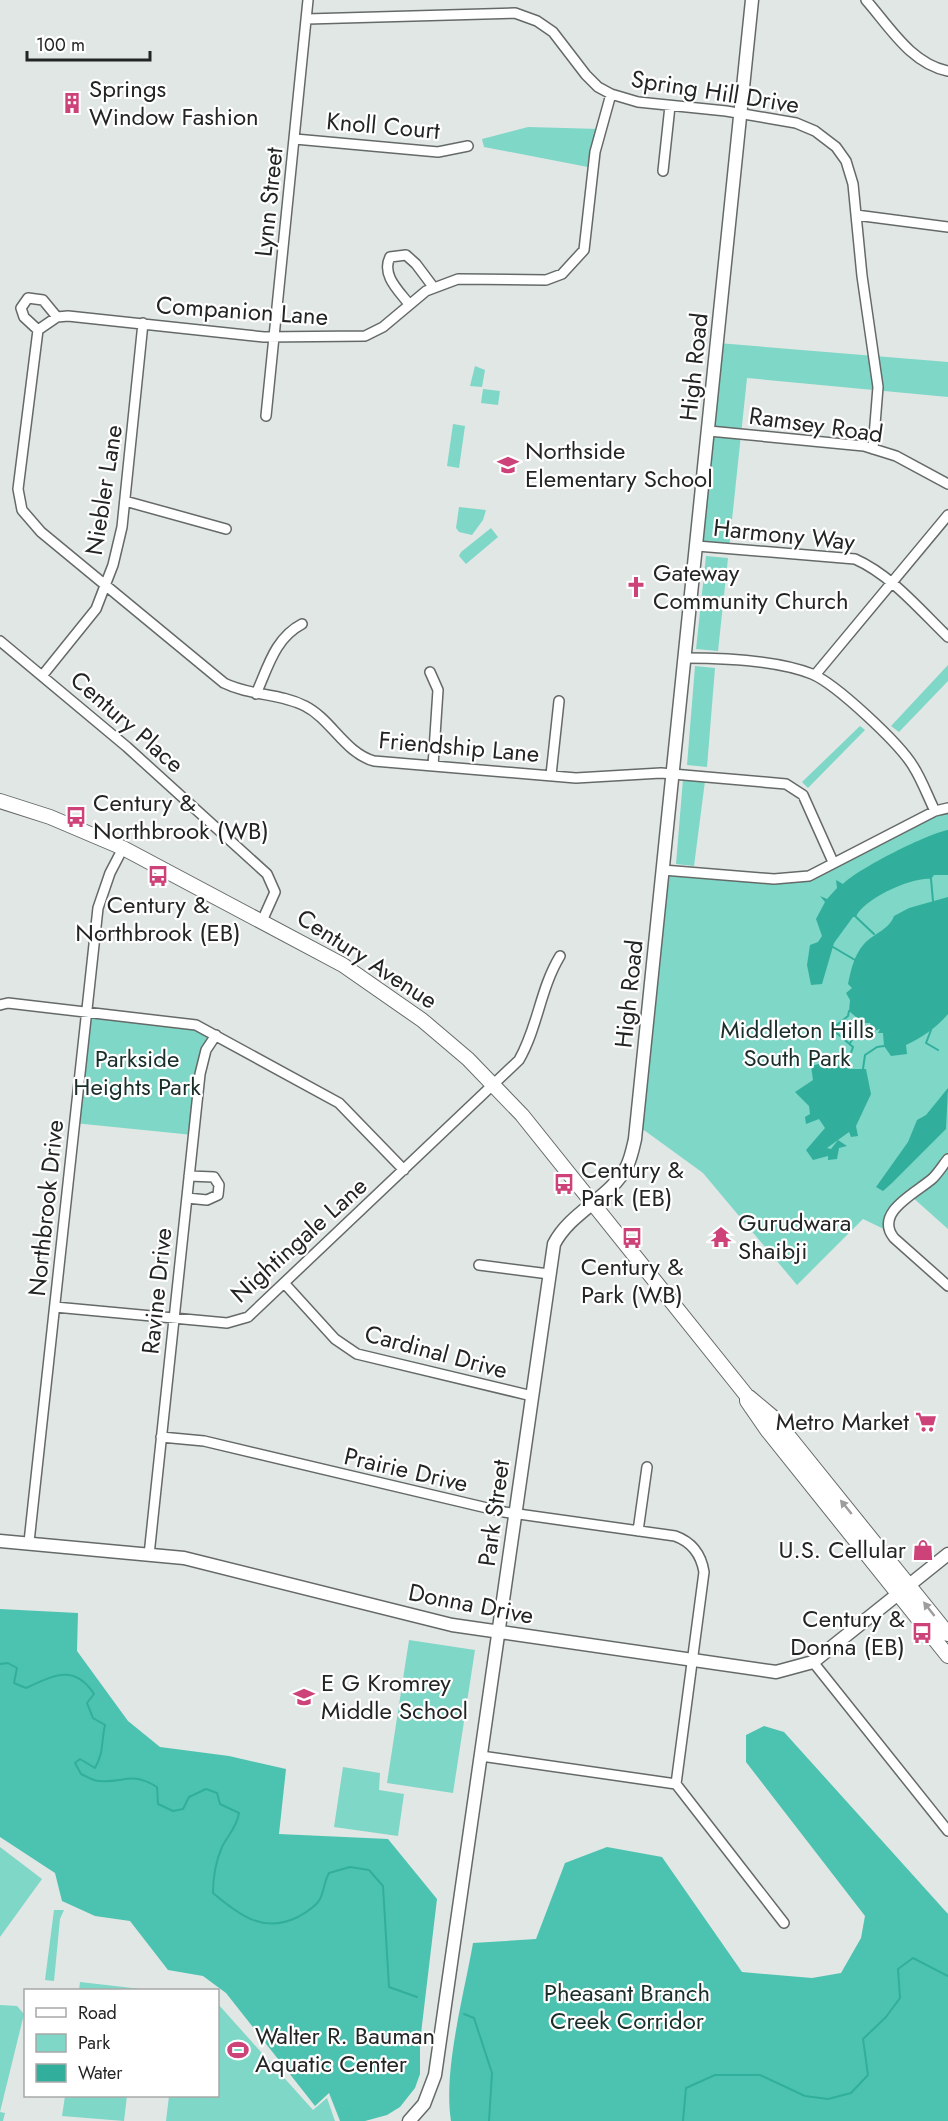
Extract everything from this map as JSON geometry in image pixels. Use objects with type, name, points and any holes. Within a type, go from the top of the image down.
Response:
[{"type":"main road","name":"Century Avenue","points":[[0,801],[83,830],[123,848],[343,964],[394,999],[444,1038],[494,1084],[522,1115],[747,1396],[747,1401],[767,1430],[948,1656]]},
{"type":"main road","name":"Century Avenue","points":[[747,1396],[752,1397],[774,1418],[948,1634]]},
{"type":"street","name":"Lynn Street","points":[[266,416],[308,0]]},
{"type":"street","name":"High Road","points":[[591,1202],[610,1187],[627,1167],[635,1139],[752,0]]},
{"type":"street","points":[[866,0],[913,53],[929,65],[948,71]]},
{"type":"street","name":"Spring Hill Drive","points":[[307,19],[515,13],[537,21],[553,32],[586,75],[598,87],[611,94],[638,102],[796,123],[815,131],[830,141],[842,154],[850,170],[878,392],[873,448]]},
{"type":"street","name":"Companion Lane","points":[[57,317],[143,323],[275,337],[365,336],[383,327],[409,304],[434,288],[458,279],[546,280],[562,274],[584,250],[595,152],[611,94]]},
{"type":"street","points":[[663,171],[670,106]]},
{"type":"street","name":"Knoll Court","points":[[295,139],[438,152],[456,151],[468,146]]},
{"type":"street","points":[[856,215],[948,227]]},
{"type":"street","points":[[409,304],[388,275],[387,263],[390,257],[406,255],[416,264],[434,288]]},
{"type":"street","points":[[36,297],[43,300],[57,317],[38,330],[24,316],[21,308],[28,298],[36,297]]},
{"type":"street","name":"Niebler Lane","points":[[42,676],[92,615],[107,585],[122,526],[143,323]]},
{"type":"street","name":"Friendship Lane","points":[[38,330],[28,399],[19,498],[22,510],[45,535],[224,683],[241,691],[306,706],[361,756],[368,759],[576,778],[673,773]]},
{"type":"street","name":"Ramsey Road","points":[[709,430],[873,448],[896,456],[948,484]]},
{"type":"street","points":[[125,501],[226,530]]},
{"type":"street","points":[[814,675],[948,515]]},
{"type":"street","name":"Harmony Way","points":[[697,546],[855,559],[872,566],[948,637]]},
{"type":"street","points":[[256,694],[277,646],[287,632],[302,624]]},
{"type":"street","name":"Century Place","points":[[0,641],[127,747],[267,874],[275,892],[262,921]]},
{"type":"street","points":[[685,658],[787,666],[814,675],[869,717],[894,742],[914,766],[935,811]]},
{"type":"street","points":[[430,672],[438,690],[433,766]]},
{"type":"street","points":[[551,776],[559,701]]},
{"type":"street","points":[[673,773],[786,784],[803,795],[833,862]]},
{"type":"street","points":[[663,870],[774,879],[809,876],[935,811],[948,808]]},
{"type":"street","name":"Northbrook Drive","points":[[28,1542],[98,908],[110,873],[123,848]]},
{"type":"street","name":"Nightingale Lane","points":[[55,1307],[227,1323],[248,1317],[519,1060],[527,1047],[546,979],[560,956]]},
{"type":"street","points":[[0,1005],[8,1003],[193,1024],[339,1103],[404,1170]]},
{"type":"street","name":"Ravine Drive","points":[[148,1555],[200,1074],[206,1050],[216,1035]]},
{"type":"street","points":[[948,1159],[934,1177],[894,1208],[889,1220],[890,1232],[894,1238],[948,1286]]},
{"type":"street","points":[[187,1198],[213,1198],[218,1195],[219,1190],[214,1177],[189,1176]]},
{"type":"street","name":"Park Street","points":[[417,2118],[429,2094],[435,2075],[554,1244],[561,1232],[591,1202]]},
{"type":"street","points":[[479,1265],[549,1274]]},
{"type":"street","name":"Cardinal Drive","points":[[285,1284],[335,1339],[357,1354],[532,1396]]},
{"type":"street","name":"Prairie Drive","points":[[161,1437],[204,1441],[450,1501],[680,1538],[692,1546],[703,1564],[692,1660]]},
{"type":"street","points":[[638,1531],[647,1467]]},
{"type":"street","name":"Donna Drive","points":[[0,1541],[184,1558],[453,1625],[776,1672],[813,1662],[948,1554]]},
{"type":"street","points":[[676,1784],[692,1660]]},
{"type":"street","points":[[813,1662],[948,1831]]},
{"type":"street","points":[[482,1756],[676,1784],[784,1923]]},
{"type":"green space","points":[[528,127],[600,129],[593,168],[484,147],[482,139]]},
{"type":"green space","points":[[718,343],[948,362],[948,397],[747,378],[729,548],[697,546]]},
{"type":"green space","points":[[475,366],[485,370],[482,387],[470,386]]},
{"type":"green space","points":[[483,389],[500,391],[498,405],[481,403]]},
{"type":"green space","points":[[453,424],[465,426],[459,468],[447,466]]},
{"type":"green space","points":[[459,507],[486,510],[483,520],[472,535],[459,532],[456,528]]},
{"type":"green space","points":[[491,528],[498,537],[466,564],[459,556],[461,552]]},
{"type":"green space","points":[[706,556],[728,558],[718,651],[696,649]]},
{"type":"green space","points":[[948,665],[948,681],[899,732],[891,726]]},
{"type":"green space","points":[[695,666],[715,668],[707,767],[687,765]]},
{"type":"green space","points":[[860,726],[865,730],[808,788],[802,782]]},
{"type":"green space","points":[[683,779],[705,781],[694,866],[676,864]]},
{"type":"green space","name":"Middleton Hills South Park","points":[[948,808],[948,1229],[911,1196],[894,1208],[890,1232],[863,1219],[797,1285],[703,1173],[637,1125],[663,870],[697,874],[809,876]]},
{"type":"green space","name":"Parkside Heights Park","points":[[86,1012],[166,1020],[216,1035],[206,1050],[193,1135],[74,1123]]},
{"type":"green space","points":[[0,1609],[78,1613],[77,1651],[128,1721],[160,1747],[229,1756],[286,1769],[279,1834],[388,1839],[437,1899],[420,2042],[420,2074],[415,2088],[400,2107],[387,2115],[365,2121],[340,2121],[329,2093],[315,2106],[226,1993],[203,1976],[168,1970],[130,1921],[95,1916],[62,1901],[55,1873],[0,1837]]},
{"type":"green space","points":[[409,1640],[475,1650],[453,1793],[387,1783]]},
{"type":"green space","name":"Pheasant Branch Creek Corridor","points":[[764,1726],[784,1732],[948,1914],[948,2121],[451,2121],[449,2101],[452,2056],[473,1943],[536,1939],[565,1863],[607,1847],[662,1857],[742,1972],[812,1978],[841,1973],[861,1938],[865,1916],[746,1762],[746,1735]]},
{"type":"green space","points":[[343,1767],[380,1773],[379,1790],[404,1794],[398,1836],[334,1827]]},
{"type":"green space","points":[[0,1847],[42,1879],[0,1937]]},
{"type":"green space","points":[[54,1910],[64,1910],[60,1919],[54,1981],[45,1980]]},
{"type":"green space","points":[[80,1982],[141,1989],[79,1989]]},
{"type":"green space","points":[[0,2005],[17,2006],[24,2014],[0,2112]]},
{"type":"green space","name":"Walter R. Bauman Aquatic Center","points":[[219,2005],[313,2110],[327,2098],[335,2121],[166,2121],[169,2097],[219,2097]]},
{"type":"green space","points":[[65,2097],[127,2097],[124,2121],[62,2116]]},
{"type":"green space","points":[[0,2112],[5,2113],[3,2121],[0,2121]]},
{"type":"water","points":[[948,830],[948,875],[934,875],[931,879],[901,885],[868,903],[856,917],[853,917],[834,943],[822,984],[811,985],[807,965],[810,945],[818,942],[822,936],[816,919],[825,902],[820,896],[827,899],[837,888],[836,880],[843,884],[863,869],[894,852],[926,837]]},
{"type":"water","points":[[948,897],[948,1014],[929,1032],[906,1045],[907,1054],[891,1056],[884,1046],[883,1033],[878,1033],[880,1029],[874,1031],[870,1023],[863,1023],[849,1011],[850,1000],[846,993],[852,988],[848,984],[853,963],[864,944],[889,925],[894,916],[909,908]]},
{"type":"water","points":[[826,1062],[851,1069],[866,1069],[871,1094],[856,1126],[858,1136],[851,1137],[849,1132],[838,1140],[847,1146],[839,1148],[837,1159],[828,1160],[828,1156],[813,1160],[806,1150],[825,1128],[819,1119],[806,1124],[805,1117],[810,1114],[809,1106],[795,1092],[813,1080],[811,1066]]},
{"type":"water","points":[[948,1088],[946,1129],[883,1191],[876,1187],[908,1142],[917,1120],[926,1115]]},
{"type":"waterway","points":[[931,879],[933,901]]},
{"type":"waterway","points":[[856,917],[874,934]]},
{"type":"waterway","points":[[833,947],[855,960]]},
{"type":"waterway","points":[[846,1067],[853,1047],[832,1029],[848,1016],[849,1011]]},
{"type":"waterway","points":[[850,1043],[863,1023]]},
{"type":"waterway","points":[[931,1030],[926,1043],[938,1050]]},
{"type":"waterway","points":[[863,1069],[865,1055],[877,1047],[884,1046]]},
{"type":"waterway","points":[[0,1664],[8,1663],[17,1668],[14,1683],[26,1688],[54,1676],[71,1675],[79,1678],[94,1694],[87,1703],[93,1718],[105,1725],[102,1747],[95,1768],[80,1759],[75,1763],[81,1774],[97,1781],[134,1779],[148,1782],[157,1787],[158,1804],[173,1811],[183,1809],[189,1797],[206,1789],[217,1793],[220,1804],[239,1813],[218,1859],[213,1893],[242,1915],[263,1923],[285,1922],[298,1917],[316,1905],[329,1873],[350,1867],[369,1870],[383,1886],[389,1987],[417,1997]]},
{"type":"waterway","points":[[683,2121],[686,2088],[715,2075],[760,2075],[805,2096],[828,2099],[851,2093],[868,2075],[863,2039],[886,2017],[900,1998],[898,1969],[913,1958],[948,1976]]},
{"type":"waterway","points":[[464,2014],[474,2018],[492,2073],[489,2121]]},
{"type":"place","name":"Springs Window Fashion","points":[[72,103]]},
{"type":"place","name":"Northside Elementary School","points":[[508,465]]},
{"type":"place","name":"Gateway Community Church","points":[[636,587]]},
{"type":"place","name":"Century & Northbrook (WB)","points":[[76,817]]},
{"type":"place","name":"Century & Northbrook (EB)","points":[[158,876]]},
{"type":"place","name":"Century & Park (EB)","points":[[564,1184]]},
{"type":"place","name":"Gurudwara Shaibji","points":[[721,1237]]},
{"type":"place","name":"Century & Park (WB)","points":[[632,1238]]},
{"type":"place","name":"Metro Market","points":[[926,1422]]},
{"type":"place","name":"U.S. Cellular","points":[[923,1550]]},
{"type":"place","name":"Century & Donna (EB)","points":[[922,1633]]},
{"type":"place","name":"E G Kromrey Middle School","points":[[304,1697]]},
{"type":"place","name":"Walter R. Bauman Aquatic Center","points":[[238,2050]]}]
